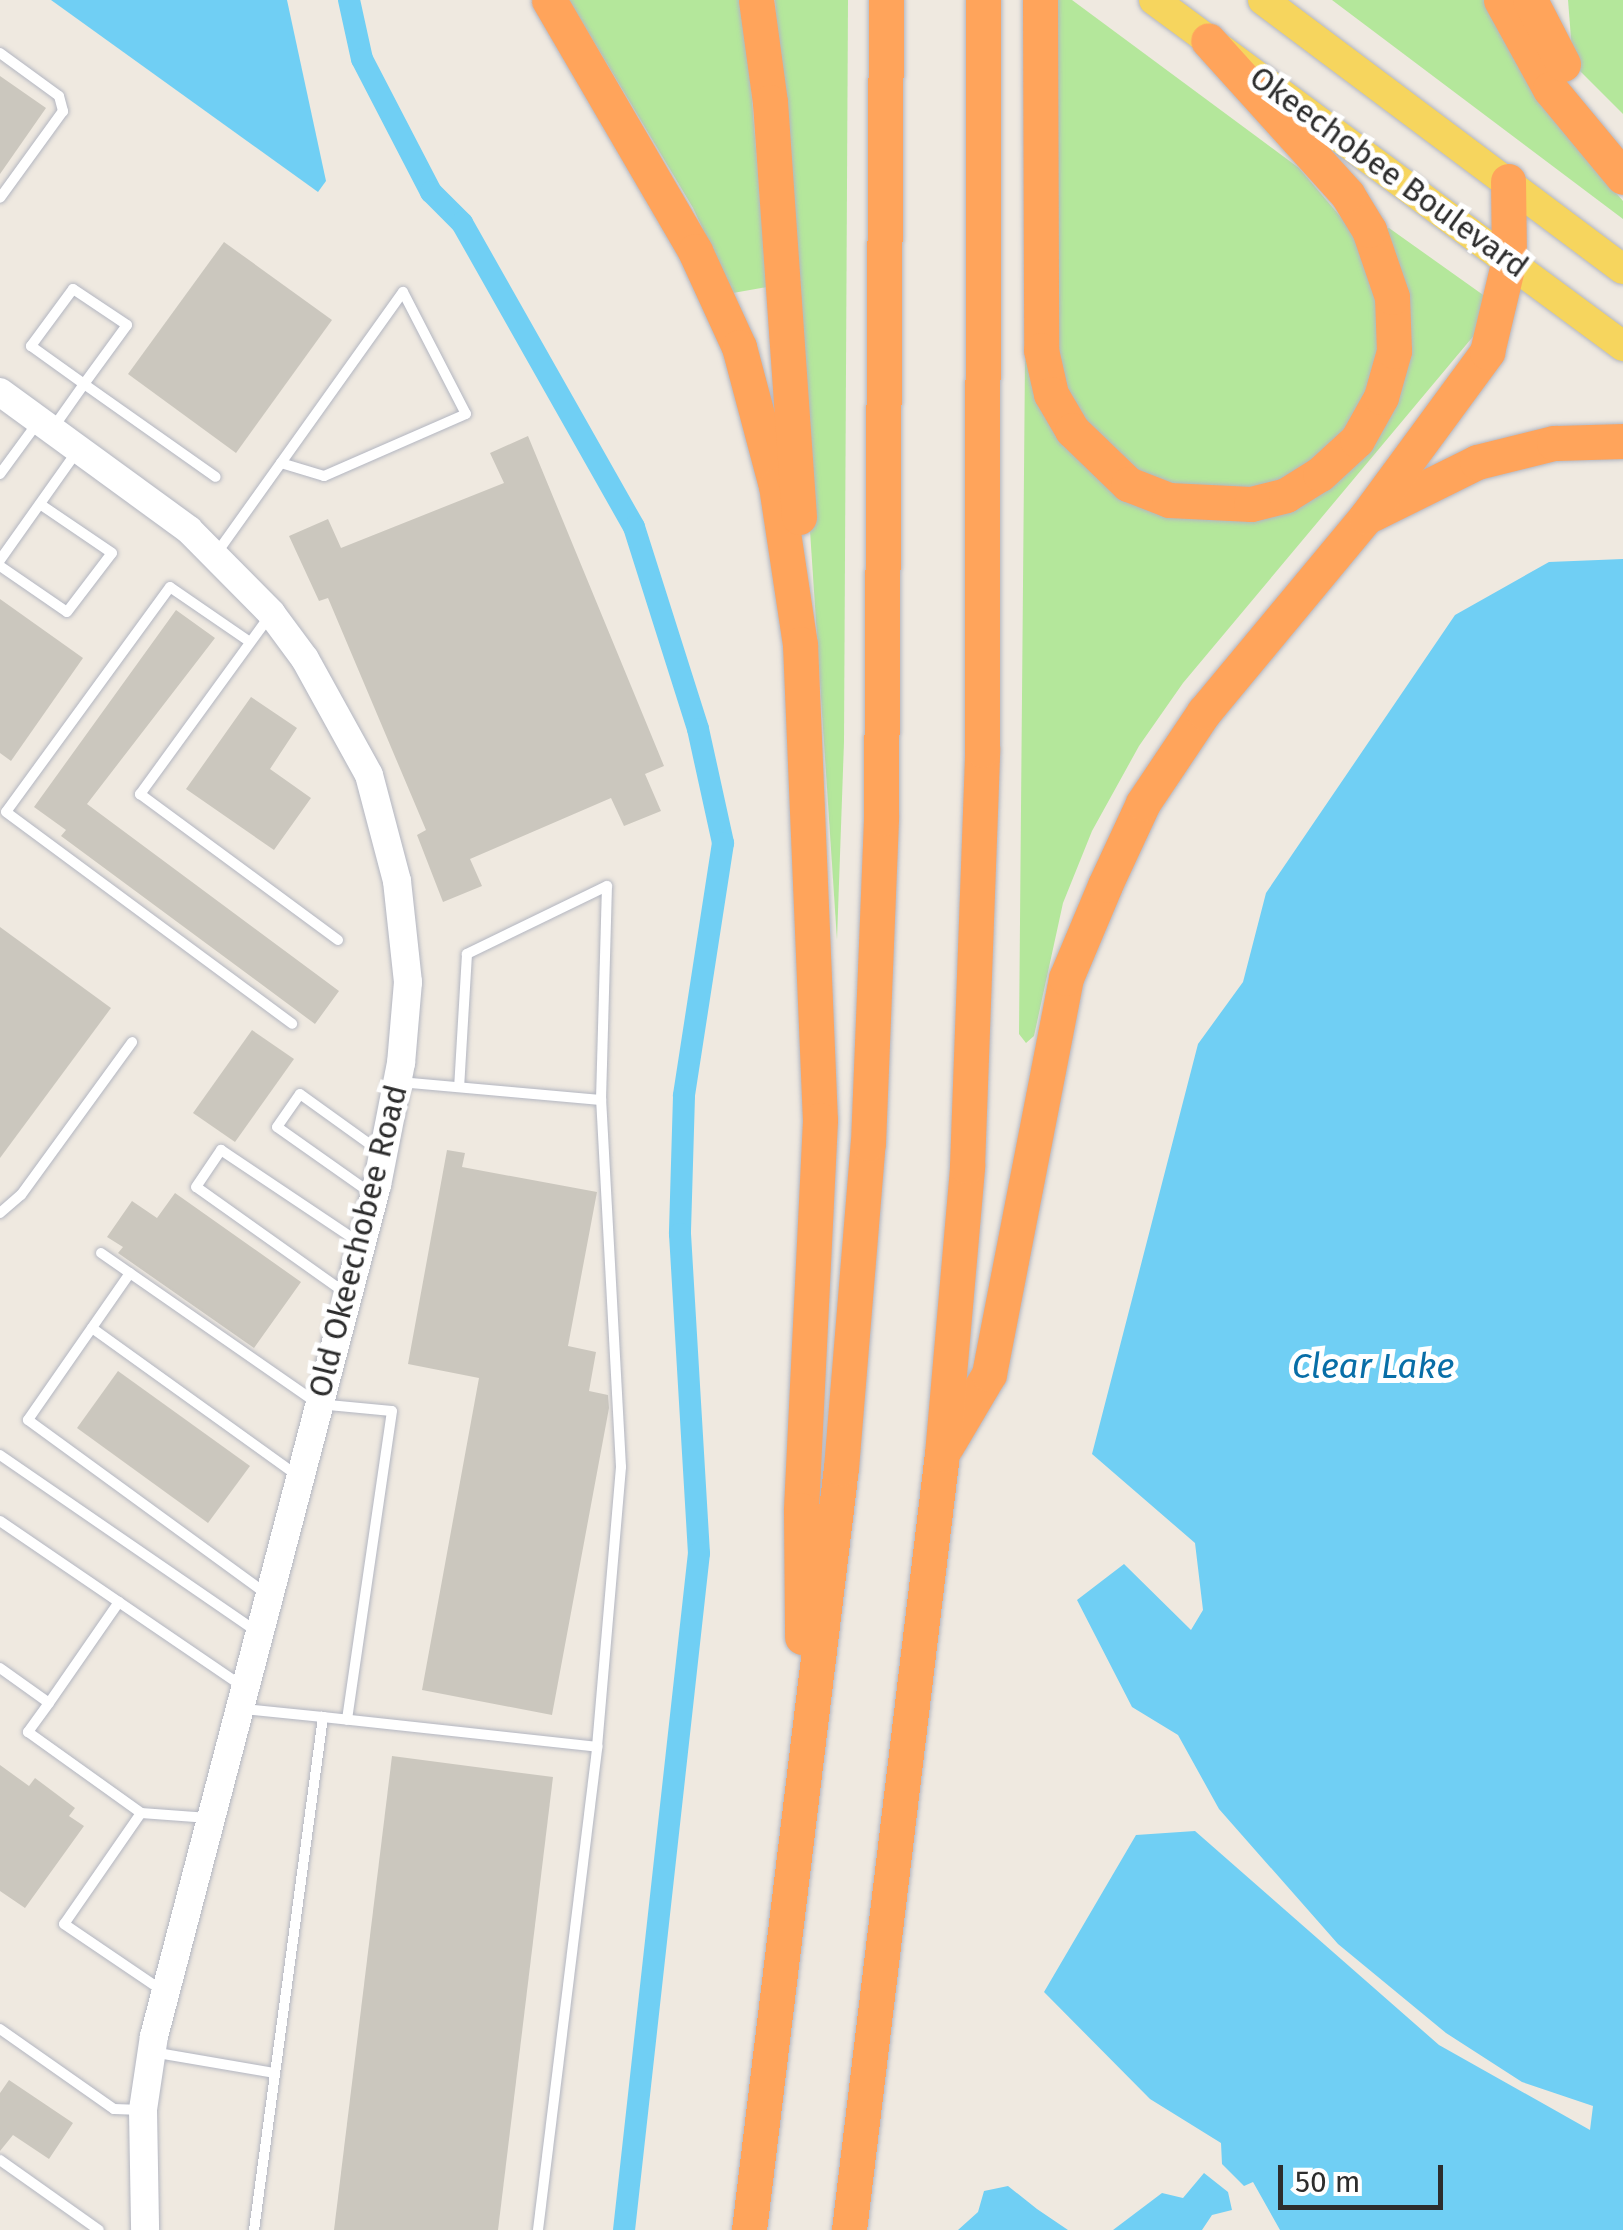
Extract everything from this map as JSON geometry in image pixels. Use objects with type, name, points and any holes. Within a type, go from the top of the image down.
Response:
[{"type":"highway","points":[[549,0],[695,250],[739,348],[776,486],[800,644]]},
{"type":"highway","points":[[756,0],[798,486],[800,644],[820,1120],[802,1510],[803,1794]]},
{"type":"highway","points":[[749,2230],[856,1322],[873,1046],[882,785],[886,0]]},
{"type":"highway","points":[[849,2230],[942,1454],[966,1183],[981,837],[983,0]]},
{"type":"highway","points":[[1040,0],[1040,350],[1051,394],[1072,430],[1128,484],[1169,500],[1252,504],[1303,484],[1357,440],[1380,398],[1394,351],[1392,298],[1369,230],[1346,194],[1208,40]]},
{"type":"highway","points":[[1501,0],[1550,89],[1617,170]]},
{"type":"highway","points":[[1530,0],[1617,170]]},
{"type":"highway","points":[[942,1454],[988,1374],[1066,978],[1104,886],[1143,803],[1204,712],[1366,517],[1487,352],[1509,260],[1508,181]]},
{"type":"highway","points":[[1366,517],[1477,462],[1554,443],[1623,441]]},
{"type":"main road","name":"Okeechobee Boulevard","points":[[1154,0],[1623,346]]},
{"type":"main road","name":"Okeechobee Boulevard","points":[[1263,0],[1623,269]]},
{"type":"street","name":"Old Okeechobee Road","points":[[0,392],[215,555],[271,613],[340,716],[369,775],[388,838],[408,982],[398,1082],[374,1195],[267,1594],[151,2052],[144,2110],[145,2230]]},
{"type":"lane","points":[[0,53],[59,96],[62,111],[0,198]]},
{"type":"lane","points":[[0,474],[84,384],[127,325],[73,289],[31,346],[84,384],[216,478]]},
{"type":"lane","points":[[215,555],[402,292],[466,414],[324,476],[281,463]]},
{"type":"lane","points":[[40,504],[112,553],[67,612],[0,563],[40,504],[78,450]]},
{"type":"lane","points":[[250,642],[170,587],[6,812],[292,1024]]},
{"type":"lane","points":[[271,613],[140,794],[338,940]]},
{"type":"lane","points":[[460,1087],[466,954],[607,886],[601,1100],[621,1467],[597,1747],[538,2230]]},
{"type":"lane","points":[[0,1213],[21,1195],[132,1042]]},
{"type":"lane","points":[[398,1082],[601,1100]]},
{"type":"lane","points":[[374,1195],[277,1127],[300,1094],[383,1154]]},
{"type":"lane","points":[[347,1294],[196,1187],[220,1150],[360,1244]]},
{"type":"lane","points":[[101,1253],[318,1404],[392,1411],[347,1720]]},
{"type":"lane","points":[[130,1273],[28,1420],[267,1594]]},
{"type":"lane","points":[[92,1328],[299,1476]]},
{"type":"lane","points":[[0,1455],[258,1632]]},
{"type":"lane","points":[[0,1522],[119,1602],[241,1698],[322,1717],[597,1747]]},
{"type":"lane","points":[[119,1602],[28,1732],[141,1814],[210,1818]]},
{"type":"lane","points":[[0,1668],[49,1702]]},
{"type":"lane","points":[[254,2230],[322,1717]]},
{"type":"lane","points":[[141,1814],[64,1924],[165,1992]]},
{"type":"lane","points":[[0,2029],[114,2109],[144,2110]]},
{"type":"lane","points":[[151,2052],[274,2073]]},
{"type":"lane","points":[[0,2160],[99,2230]]},
{"type":"green space","points":[[569,0],[744,0],[767,287],[733,293],[693,208]]},
{"type":"green space","points":[[775,0],[848,0],[844,742],[837,940]]},
{"type":"green space","points":[[1058,0],[1072,0],[1299,168],[1351,229],[1382,309],[1373,385],[1333,449],[1266,488],[1167,487],[1106,451],[1067,392],[1056,334]]},
{"type":"green space","points":[[1332,0],[1491,0],[1593,166],[1623,201],[1623,219]]},
{"type":"green space","points":[[1568,0],[1623,0],[1623,114],[1573,64]]},
{"type":"green space","points":[[1389,228],[1486,297],[1476,333],[1183,683],[1139,746],[1092,831],[1063,903],[1034,1036],[1026,1043],[1019,1034],[1025,359],[1067,443],[1225,516],[1383,420],[1382,230]]},
{"type":"water","points":[[51,0],[287,0],[326,181],[318,192]]},
{"type":"water","name":"Clear Lake","points":[[1623,559],[1623,2230],[1280,2230],[1253,2182],[1244,2186],[1222,2164],[1221,2143],[1150,2099],[1044,1992],[1136,1835],[1195,1831],[1439,2045],[1590,2130],[1593,2106],[1522,2082],[1446,2033],[1338,1944],[1219,1809],[1178,1735],[1132,1707],[1077,1600],[1124,1564],[1191,1630],[1203,1610],[1195,1543],[1092,1454],[1198,1044],[1243,982],[1266,893],[1455,615],[1549,562]]},
{"type":"water","points":[[1204,2173],[1228,2192],[1232,2210],[1212,2215],[1202,2230],[1113,2230],[1162,2193],[1183,2198]]},
{"type":"water","points":[[1008,2186],[1068,2230],[958,2230],[978,2212],[984,2191]]},
{"type":"building","points":[[0,76],[46,108],[0,174]]},
{"type":"building","points":[[224,242],[332,320],[236,453],[128,374]]},
{"type":"building","points":[[528,436],[664,766],[645,774],[661,811],[624,826],[611,798],[470,859],[482,886],[443,902],[417,835],[426,830],[328,598],[319,601],[289,536],[328,519],[341,548],[504,483],[490,453]]},
{"type":"building","points":[[0,599],[83,658],[11,761],[0,753]]},
{"type":"building","points":[[176,610],[215,638],[87,804],[339,991],[315,1024],[61,836],[66,830],[34,807]]},
{"type":"building","points":[[251,697],[297,728],[270,769],[311,798],[274,850],[186,789]]},
{"type":"building","points":[[0,927],[111,1008],[0,1158]]},
{"type":"building","points":[[252,1030],[294,1059],[235,1142],[193,1113]]},
{"type":"building","points":[[447,1150],[465,1153],[462,1167],[597,1192],[568,1346],[596,1352],[589,1391],[608,1395],[609,1408],[552,1715],[422,1690],[479,1378],[408,1364]]},
{"type":"building","points":[[175,1193],[301,1282],[254,1348],[118,1253],[123,1247],[107,1237],[132,1201],[157,1218]]},
{"type":"building","points":[[118,1371],[250,1466],[208,1523],[77,1428]]},
{"type":"building","points":[[392,1756],[553,1777],[498,2230],[334,2230]]},
{"type":"building","points":[[0,1765],[29,1786],[35,1778],[75,1808],[69,1816],[84,1826],[25,1908],[0,1891]]},
{"type":"building","points":[[9,2080],[73,2123],[49,2159],[13,2135],[0,2151],[0,2093]]},
{"type":"waterway","points":[[349,0],[362,59],[431,192],[462,223],[634,527],[698,729],[723,843],[684,1096],[680,1234],[699,1553],[624,2230]]}]
